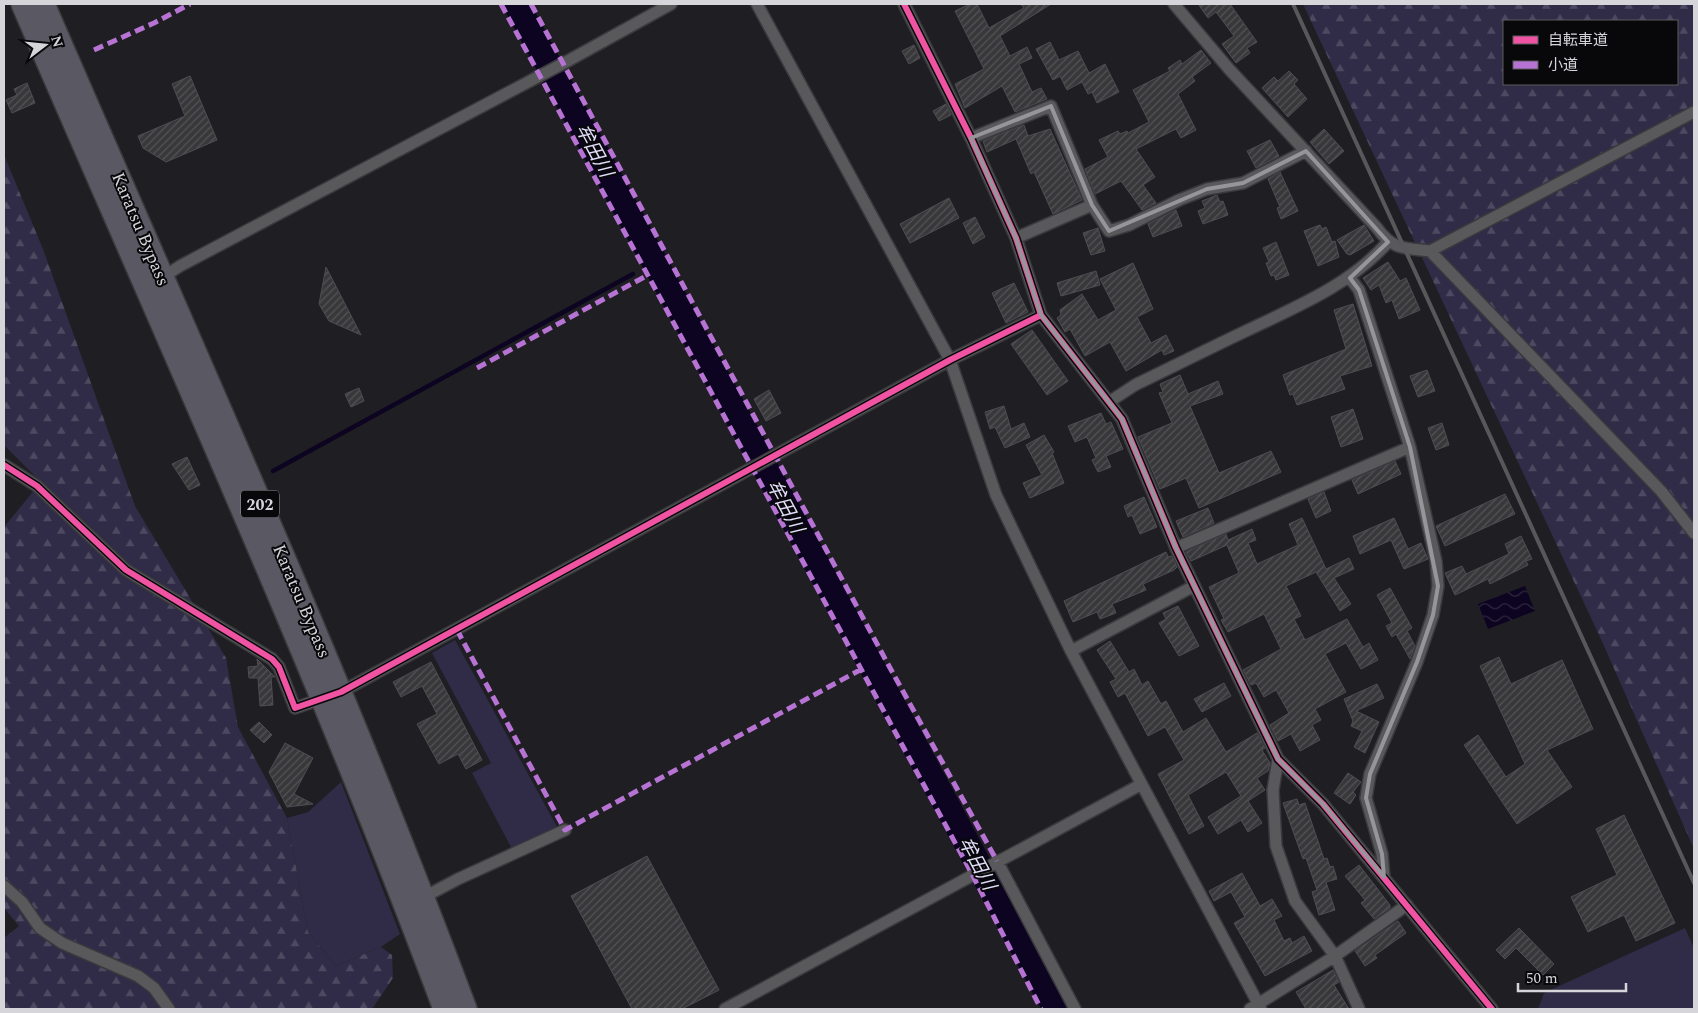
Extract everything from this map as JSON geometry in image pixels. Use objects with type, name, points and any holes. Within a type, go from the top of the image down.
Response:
[{"type":"highway","name":"Karatsu Bypass","points":[[22,4],[154,283]]},
{"type":"highway","name":"Karatsu Bypass","points":[[44,4],[154,283],[332,696],[424,897],[466,1009]]},
{"type":"highway","name":"Karatsu Bypass","points":[[332,696],[444,1009]]},
{"type":"street","points":[[154,283],[671,4]]},
{"type":"street","points":[[757,4],[950,360],[996,495],[1071,651],[1256,1008],[1335,956],[1407,905]]},
{"type":"street","points":[[904,4],[971,138],[1016,238],[1041,315],[1122,419],[1176,548],[1278,759],[1323,804],[1492,1009]]},
{"type":"street","points":[[1174,4],[1229,69],[1388,242],[1405,248],[1430,251],[1694,112]]},
{"type":"street","points":[[971,138],[1051,106],[1092,205],[1109,231],[1129,226],[1179,200],[1207,189],[1243,183],[1306,151]]},
{"type":"street","points":[[1016,238],[1092,205]]},
{"type":"street","points":[[1109,402],[1135,385],[1308,302],[1350,278],[1372,260],[1388,242]]},
{"type":"street","points":[[1430,251],[1660,491],[1694,533]]},
{"type":"street","points":[[1350,278],[1359,290],[1410,447],[1436,562],[1438,586],[1433,615],[1417,662],[1370,774],[1366,798],[1382,854],[1384,877]]},
{"type":"street","points":[[4,465],[37,486],[126,570],[272,659],[279,667],[295,708],[332,696],[772,459],[950,360],[1041,315]]},
{"type":"street","points":[[1176,548],[1410,447]]},
{"type":"street","points":[[1071,651],[1194,586]]},
{"type":"street","points":[[1278,759],[1272,790],[1276,846],[1295,901],[1335,956],[1359,1009]]},
{"type":"street","points":[[726,1009],[975,872],[1140,785]]},
{"type":"street","points":[[424,897],[458,879],[565,830]]},
{"type":"street","points":[[995,862],[1075,1009]]},
{"type":"street","points":[[4,886],[22,902],[40,928],[62,943],[138,976],[154,988],[169,1009]]},
{"type":"highlighted area","points":[[1051,106],[1092,205],[1109,231],[1207,189],[1243,183],[1306,151],[1388,242],[1350,278],[1359,290],[1410,447],[1438,586],[1433,615],[1417,662],[1370,774],[1366,798],[1382,854],[1384,877],[1323,804],[1278,759],[1176,548],[1122,419],[1041,315],[1016,238],[971,138]]},
{"type":"green space","points":[[1303,4],[1694,4],[1694,849],[1600,637]]},
{"type":"green space","points":[[4,155],[43,249],[135,506],[226,658],[238,727],[287,818],[308,932],[336,966],[381,947],[392,955],[393,978],[372,1009],[4,1009],[4,938],[19,926],[4,908],[4,527],[41,482],[4,445]]},
{"type":"green space","points":[[455,640],[557,827],[512,849],[472,773],[491,763],[432,653]]},
{"type":"green space","points":[[341,782],[400,934],[381,947],[336,966],[308,932],[287,818],[308,812]]},
{"type":"green space","points":[[1685,928],[1694,948],[1694,1009],[1538,1009],[1544,993]]},
{"type":"water","points":[[1525,586],[1535,611],[1488,629],[1478,604]]},
{"type":"building","points":[[970,4],[977,4],[989,28],[1024,8],[1021,4],[1051,4],[1000,36],[1010,56],[1027,47],[1032,58],[1019,64],[1032,92],[1041,88],[1047,99],[1015,112],[1002,86],[965,108],[955,84],[984,69],[955,11]]},
{"type":"building","points":[[1198,4],[1230,4],[1257,42],[1247,48],[1250,53],[1236,63],[1222,44],[1234,36],[1216,12],[1208,18]]},
{"type":"building","points":[[1050,42],[1059,60],[1078,51],[1089,73],[1105,64],[1119,92],[1097,103],[1092,92],[1088,94],[1082,82],[1067,90],[1060,76],[1053,80],[1036,49]]},
{"type":"building","points":[[914,45],[920,58],[909,64],[902,51]]},
{"type":"building","points":[[1201,50],[1211,63],[1192,77],[1195,81],[1178,94],[1196,130],[1181,138],[1176,129],[1136,149],[1155,177],[1143,185],[1156,203],[1142,210],[1121,181],[1095,194],[1085,169],[1108,157],[1099,140],[1118,131],[1120,134],[1127,131],[1128,133],[1149,122],[1133,90],[1170,71],[1168,68],[1180,60],[1182,64]]},
{"type":"building","points":[[1289,71],[1298,80],[1294,84],[1307,99],[1288,117],[1262,88],[1274,77],[1278,81]]},
{"type":"building","points":[[190,76],[217,140],[166,162],[143,148],[138,136],[185,116],[172,84]]},
{"type":"building","points":[[27,83],[35,103],[12,113],[6,100],[17,95],[14,89]]},
{"type":"building","points":[[946,104],[951,115],[939,121],[933,111]]},
{"type":"building","points":[[1024,125],[1028,136],[1050,129],[1082,200],[1053,214],[1034,172],[1031,174],[1016,139],[987,152],[983,141]]},
{"type":"building","points":[[1324,129],[1344,151],[1329,164],[1310,142]]},
{"type":"building","points":[[1270,140],[1279,156],[1256,168],[1247,151]]},
{"type":"building","points":[[1280,172],[1298,211],[1281,219],[1277,208],[1280,207],[1268,179]]},
{"type":"building","points":[[1217,195],[1220,202],[1223,201],[1228,215],[1203,224],[1198,211],[1205,208],[1202,201]]},
{"type":"building","points":[[949,198],[959,218],[910,243],[900,224]]},
{"type":"building","points":[[1176,210],[1182,226],[1153,237],[1148,224]]},
{"type":"building","points":[[975,217],[985,237],[973,244],[963,223]]},
{"type":"building","points":[[1320,225],[1322,229],[1326,227],[1332,242],[1335,241],[1339,257],[1318,266],[1304,231]]},
{"type":"building","points":[[1364,225],[1374,241],[1350,255],[1347,254],[1337,240]]},
{"type":"building","points":[[1098,228],[1105,251],[1091,255],[1083,233]]},
{"type":"building","points":[[1276,242],[1289,275],[1276,280],[1274,275],[1271,276],[1266,263],[1269,262],[1263,248]]},
{"type":"building","points":[[1388,262],[1400,281],[1406,278],[1420,310],[1399,319],[1392,300],[1386,303],[1379,285],[1371,290],[1363,278]]},
{"type":"building","points":[[1133,263],[1153,309],[1137,317],[1151,343],[1166,335],[1174,351],[1164,355],[1162,350],[1126,371],[1110,342],[1085,356],[1070,329],[1065,332],[1057,318],[1061,315],[1060,310],[1082,294],[1098,320],[1116,310],[1100,279]]},
{"type":"building","points":[[326,267],[361,335],[329,321],[319,304]]},
{"type":"building","points":[[1096,271],[1100,285],[1061,296],[1057,283]]},
{"type":"building","points":[[1014,283],[1028,312],[1006,323],[992,293]]},
{"type":"building","points":[[1353,304],[1372,366],[1340,376],[1345,389],[1297,405],[1293,394],[1290,395],[1283,375],[1346,349],[1334,310]]},
{"type":"building","points":[[1032,330],[1068,381],[1047,395],[1011,344]]},
{"type":"building","points":[[1427,370],[1435,391],[1418,397],[1410,376]]},
{"type":"building","points":[[1180,375],[1188,394],[1218,381],[1223,394],[1190,406],[1219,473],[1271,451],[1281,472],[1199,508],[1186,478],[1160,489],[1138,437],[1172,423],[1159,393],[1163,392],[1160,384]]},
{"type":"building","points":[[359,388],[364,401],[351,407],[345,394]]},
{"type":"building","points":[[769,390],[781,413],[766,421],[754,399]]},
{"type":"building","points":[[1004,406],[1011,429],[1024,423],[1030,437],[1005,448],[995,427],[990,429],[985,412]]},
{"type":"building","points":[[1353,409],[1363,439],[1341,447],[1331,417]]},
{"type":"building","points":[[1101,413],[1106,424],[1111,422],[1123,449],[1106,456],[1111,467],[1098,472],[1092,460],[1096,458],[1087,437],[1075,442],[1068,426]]},
{"type":"building","points":[[1442,423],[1449,445],[1436,450],[1428,428]]},
{"type":"building","points":[[1044,435],[1054,452],[1052,453],[1064,483],[1030,498],[1023,483],[1042,475],[1026,445]]},
{"type":"building","points":[[187,457],[200,485],[189,490],[172,464]]},
{"type":"building","points":[[1395,461],[1401,474],[1358,494],[1352,480]]},
{"type":"building","points":[[1324,492],[1331,511],[1316,518],[1308,499]]},
{"type":"building","points":[[1505,494],[1515,514],[1445,546],[1436,526]]},
{"type":"building","points":[[1144,497],[1157,527],[1140,534],[1132,515],[1128,517],[1124,506]]},
{"type":"building","points":[[1208,508],[1214,523],[1183,537],[1176,521]]},
{"type":"building","points":[[1302,518],[1326,569],[1349,558],[1354,569],[1334,578],[1351,604],[1340,611],[1316,572],[1286,586],[1301,616],[1294,619],[1305,640],[1347,619],[1363,647],[1369,643],[1378,660],[1361,669],[1346,643],[1325,654],[1346,692],[1315,709],[1321,720],[1312,725],[1320,740],[1300,751],[1291,734],[1278,741],[1270,725],[1289,713],[1276,690],[1264,697],[1256,683],[1251,685],[1243,670],[1281,649],[1264,614],[1228,632],[1221,620],[1224,619],[1209,587],[1239,573],[1227,545],[1191,561],[1186,552],[1226,534],[1228,540],[1252,529],[1256,540],[1248,543],[1257,564],[1298,545],[1289,524]]},
{"type":"building","points":[[1394,518],[1408,549],[1421,543],[1428,559],[1404,569],[1391,540],[1360,554],[1353,536]]},
{"type":"building","points":[[1521,536],[1532,559],[1526,561],[1528,565],[1490,584],[1488,579],[1455,595],[1445,573],[1462,566],[1466,574],[1509,554],[1505,544]]},
{"type":"building","points":[[1166,552],[1168,557],[1172,556],[1177,567],[1174,570],[1143,584],[1146,590],[1112,604],[1116,613],[1100,619],[1097,612],[1073,622],[1064,601]]},
{"type":"building","points":[[1390,588],[1412,628],[1407,631],[1415,646],[1410,659],[1396,634],[1392,637],[1386,626],[1392,623],[1377,595]]},
{"type":"building","points":[[1178,606],[1199,646],[1179,656],[1159,623],[1166,619],[1163,613]]},
{"type":"building","points":[[1110,641],[1129,672],[1134,669],[1142,685],[1148,681],[1161,704],[1166,701],[1183,732],[1206,718],[1226,752],[1257,733],[1265,748],[1262,750],[1270,763],[1268,771],[1257,778],[1265,790],[1248,801],[1262,823],[1248,832],[1241,820],[1218,834],[1208,817],[1241,796],[1226,772],[1188,795],[1204,826],[1189,834],[1158,774],[1184,760],[1165,727],[1148,736],[1125,693],[1118,697],[1110,682],[1116,679],[1097,650]]},
{"type":"building","points":[[1499,657],[1511,684],[1562,660],[1593,729],[1547,750],[1572,787],[1517,824],[1464,745],[1478,735],[1506,777],[1525,764],[1480,666]]},
{"type":"building","points":[[257,659],[275,677],[271,677],[273,705],[260,706],[258,678],[249,678],[248,667],[258,666]]},
{"type":"building","points":[[431,662],[482,760],[466,769],[458,754],[439,764],[417,724],[437,714],[422,686],[401,697],[393,682]]},
{"type":"building","points":[[1224,683],[1231,696],[1202,712],[1194,699]]},
{"type":"building","points":[[1377,684],[1384,698],[1356,711],[1379,722],[1365,753],[1354,747],[1362,731],[1351,726],[1353,721],[1344,699]]},
{"type":"building","points":[[259,722],[272,735],[264,743],[250,730]]},
{"type":"building","points":[[285,743],[313,758],[294,794],[313,804],[287,807],[269,772]]},
{"type":"building","points":[[1348,773],[1361,782],[1353,792],[1356,795],[1350,804],[1334,793]]},
{"type":"building","points":[[1297,799],[1299,805],[1305,803],[1324,859],[1327,858],[1330,867],[1333,866],[1337,879],[1326,882],[1335,910],[1319,915],[1312,892],[1317,890],[1306,858],[1303,859],[1283,803]]},
{"type":"building","points":[[1624,815],[1675,923],[1636,941],[1624,915],[1588,932],[1571,897],[1617,875],[1596,829]]},
{"type":"building","points":[[647,856],[719,990],[682,1009],[632,1009],[571,896]]},
{"type":"building","points":[[1359,865],[1390,905],[1390,908],[1374,919],[1361,903],[1365,900],[1345,876]]},
{"type":"building","points":[[1242,873],[1260,906],[1272,899],[1282,916],[1274,920],[1284,941],[1290,938],[1292,943],[1304,936],[1312,951],[1265,976],[1234,923],[1245,917],[1231,892],[1214,901],[1209,891]]},
{"type":"building","points":[[1398,921],[1406,933],[1375,955],[1377,958],[1365,966],[1355,951]]},
{"type":"building","points":[[1519,928],[1554,964],[1543,975],[1516,948],[1505,959],[1496,950]]},
{"type":"building","points":[[1333,970],[1339,982],[1334,985],[1349,1009],[1306,1009],[1296,992]]},
{"type":"waterway","name":"牟田川","points":[[516,4],[1056,1009]]},
{"type":"waterway","points":[[273,471],[633,274]]},
{"type":"railway","points":[[1293,4],[1694,883]]},
{"type":"marked path","points":[[94,50],[154,23],[190,4]]},
{"type":"marked path","points":[[501,4],[972,874],[1041,1009]]},
{"type":"marked path","points":[[531,4],[889,666],[997,861]]},
{"type":"marked path","points":[[477,368],[648,275]]},
{"type":"marked path","points":[[457,630],[565,830],[860,670]]},
{"type":"cycle path","points":[[904,4],[971,138],[1016,238],[1041,315],[1122,419],[1176,548],[1278,759],[1323,804],[1492,1009]]},
{"type":"cycle path","points":[[4,465],[37,486],[126,570],[272,659],[279,667],[295,708],[341,692],[950,360],[1041,315]]}]
